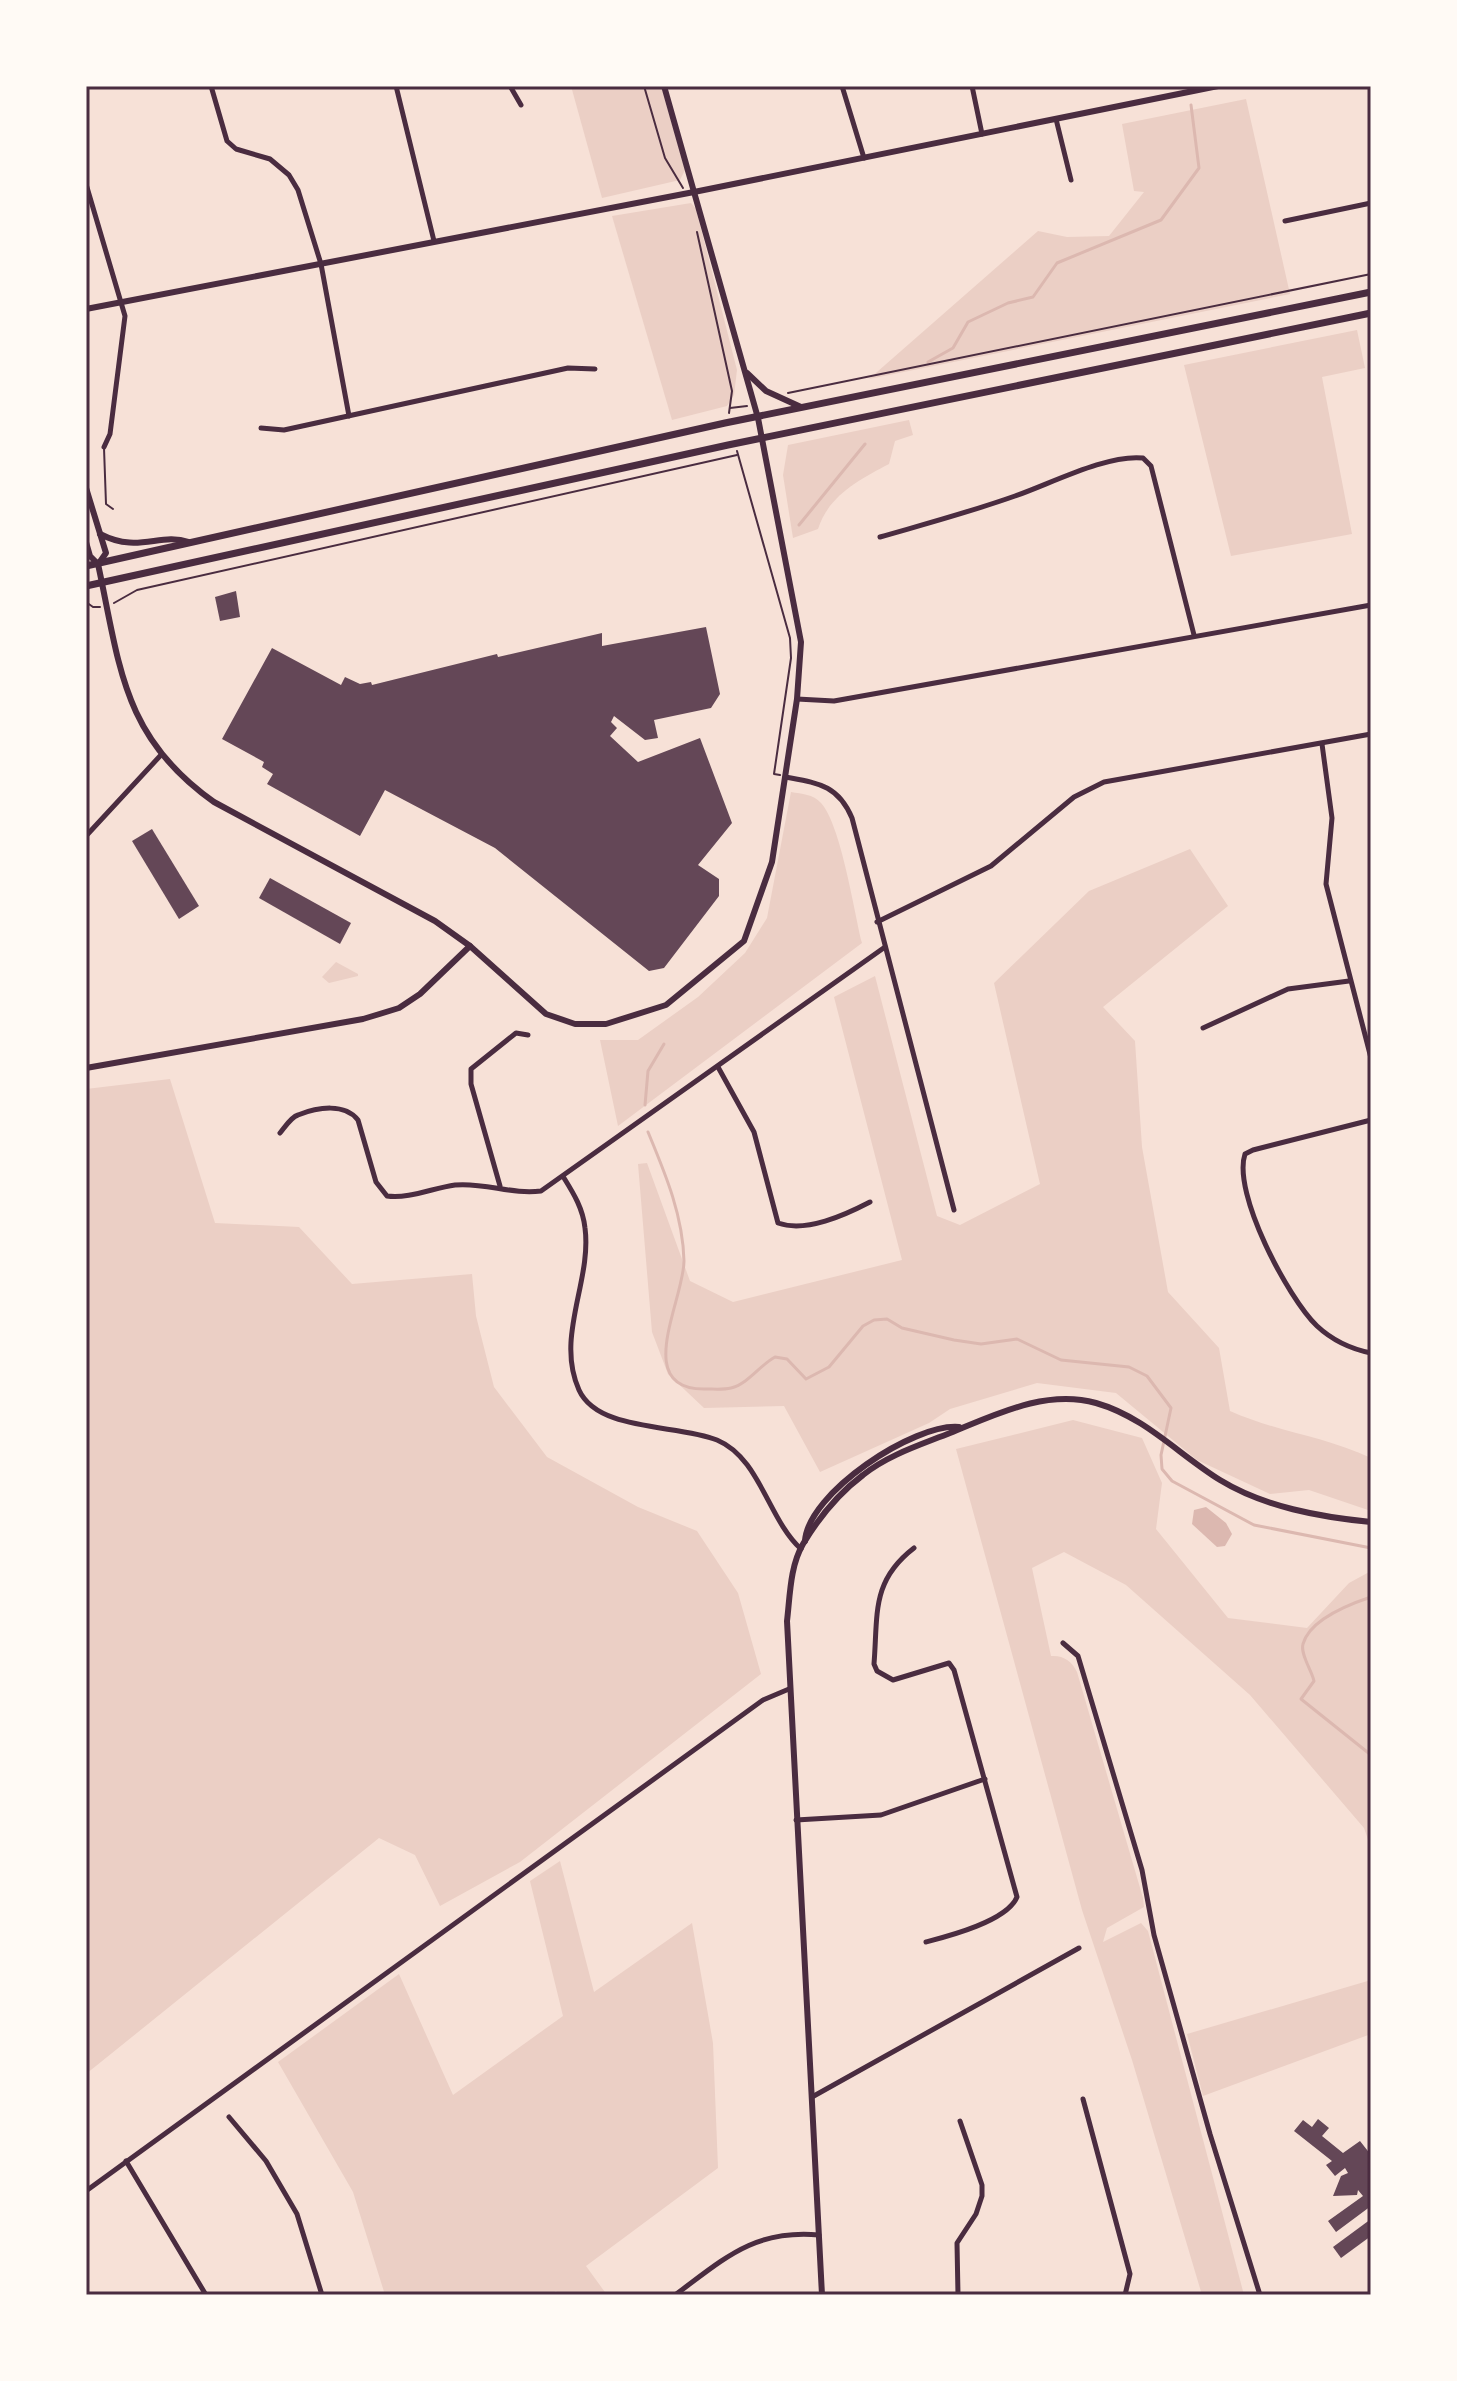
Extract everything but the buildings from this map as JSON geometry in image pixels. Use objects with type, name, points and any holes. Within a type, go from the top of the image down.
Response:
[{"type":"main road","points":[[86,566],[731,422],[1371,292]]},
{"type":"main road","points":[[86,586],[763,438],[1371,313]]},
{"type":"street","points":[[211,86],[227,141],[236,149],[270,159],[293,183],[306,209],[321,264],[349,416]]},
{"type":"street","points":[[396,86],[434,241]]},
{"type":"street","points":[[510,86],[521,105]]},
{"type":"street","points":[[86,542],[90,556],[98,564],[128,698],[160,756],[184,781],[214,802],[435,921],[470,946],[546,1014],[575,1024],[606,1024],[666,1005],[744,941],[772,862],[797,699],[801,642],[763,438],[747,373],[664,86]]},
{"type":"street","points":[[842,86],[864,159]]},
{"type":"street","points":[[972,86],[982,134]]},
{"type":"street","points":[[86,309],[864,159],[1218,86]]},
{"type":"street","points":[[1056,119],[1071,180]]},
{"type":"street","points":[[86,184],[125,316],[110,434],[104,447]]},
{"type":"street","points":[[1285,221],[1371,203]]},
{"type":"street","points":[[261,428],[284,430],[568,368],[595,369]]},
{"type":"street","points":[[747,373],[772,395],[804,408]]},
{"type":"street","points":[[880,537],[1013,497],[1087,470],[1130,458],[1143,458],[1153,471],[1194,635]]},
{"type":"street","points":[[86,488],[106,553],[98,564]]},
{"type":"street","points":[[100,534],[136,544],[177,538],[189,542]]},
{"type":"street","points":[[797,699],[834,701],[1371,605]]},
{"type":"street","points":[[877,922],[991,866],[1074,797],[1104,782],[1371,734]]},
{"type":"street","points":[[1322,744],[1332,818],[1326,884],[1371,1058]]},
{"type":"street","points":[[86,836],[160,756]]},
{"type":"street","points":[[786,777],[830,787],[845,802],[852,818],[954,1210]]},
{"type":"street","points":[[86,1068],[363,1019],[399,1008],[420,994],[470,946]]},
{"type":"street","points":[[280,1133],[296,1115],[345,1109],[358,1120],[376,1182],[387,1196],[453,1186],[500,1186],[528,1193],[541,1191],[564,1178],[885,947]]},
{"type":"street","points":[[1203,1028],[1288,989],[1349,981]]},
{"type":"street","points":[[500,1186],[471,1084],[471,1069],[516,1033],[528,1035]]},
{"type":"street","points":[[718,1067],[754,1132],[778,1223],[796,1227],[849,1213],[870,1202]]},
{"type":"street","points":[[1371,1120],[1253,1150],[1245,1154],[1242,1170],[1254,1217],[1304,1312],[1334,1338],[1354,1350],[1371,1353]]},
{"type":"street","points":[[564,1178],[582,1211],[586,1230],[573,1320],[572,1368],[585,1401],[601,1414],[719,1440],[736,1453],[751,1472],[785,1535],[801,1549]]},
{"type":"street","points":[[822,2295],[787,1621],[792,1577],[805,1541],[838,1498],[865,1473],[959,1427],[1007,1409],[1047,1400],[1093,1402],[1123,1413],[1156,1433],[1217,1479],[1266,1502],[1371,1522]]},
{"type":"street","points":[[914,1548],[891,1566],[879,1596],[874,1664],[877,1671],[893,1680],[949,1663],[958,1679],[1017,1897],[1009,1908],[962,1933],[926,1942]]},
{"type":"street","points":[[1063,1643],[1078,1656],[1142,1870],[1154,1935],[1201,2105],[1260,2295]]},
{"type":"street","points":[[86,2191],[763,1700],[789,1689]]},
{"type":"street","points":[[796,1820],[881,1815],[985,1779]]},
{"type":"street","points":[[812,2097],[1079,1948]]},
{"type":"street","points":[[1083,2099],[1130,2274],[1130,2285],[1125,2295]]},
{"type":"street","points":[[229,2117],[266,2161],[297,2214],[322,2295]]},
{"type":"street","points":[[958,2295],[957,2243],[976,2214],[982,2196],[982,2185],[960,2121]]},
{"type":"street","points":[[126,2161],[206,2295]]},
{"type":"street","points":[[675,2295],[754,2240],[801,2233],[819,2235]]},
{"type":"lane","points":[[104,447],[106,504],[113,509]]},
{"type":"path","points":[[644,86],[665,158],[680,180]]},
{"type":"path","points":[[696,230],[732,391],[728,408],[731,422]]},
{"type":"path","points":[[786,394],[1371,274]]},
{"type":"path","points":[[728,408],[735,409]]},
{"type":"path","points":[[736,444],[790,638],[791,658],[774,774],[786,777]]},
{"type":"path","points":[[124,600],[137,590],[738,455]]},
{"type":"path","points":[[86,602],[93,607],[101,606]]},
{"type":"shaded area","points":[[571,86],[661,86],[685,170],[680,180],[602,198]]},
{"type":"shaded area","points":[[1246,99],[1290,294],[869,379],[1038,231],[1067,237],[1109,236],[1144,192],[1134,191],[1122,124]]},
{"type":"shaded area","points":[[691,203],[696,209],[737,370],[734,395],[727,406],[672,420],[612,216]]},
{"type":"shaded area","points":[[1357,330],[1365,368],[1322,377],[1352,534],[1231,556],[1184,365]]},
{"type":"shaded area","points":[[909,420],[913,435],[895,441],[889,464],[837,498],[818,529],[793,538],[783,475],[788,445]]},
{"type":"shaded area","points":[[791,792],[814,798],[828,814],[841,849],[862,943],[618,1126],[600,1040],[638,1040],[698,997],[745,953],[767,918]]},
{"type":"shaded area","points":[[1190,849],[1228,906],[1103,1007],[1135,1041],[1142,1147],[1168,1292],[1219,1348],[1230,1411],[1371,1458],[1371,1511],[1309,1490],[1270,1494],[1197,1460],[1116,1393],[1037,1383],[950,1409],[929,1423],[820,1472],[784,1406],[704,1408],[668,1374],[652,1332],[638,1164],[647,1163],[690,1281],[733,1302],[902,1260],[834,997],[875,976],[937,1216],[960,1225],[1040,1184],[994,983],[1089,891]]},
{"type":"shaded area","points":[[336,962],[358,976],[329,983],[322,977]]},
{"type":"shaded area","points":[[170,1079],[215,1223],[299,1227],[352,1284],[472,1274],[476,1316],[494,1387],[547,1457],[638,1507],[697,1531],[738,1593],[761,1674],[520,1862],[440,1906],[415,1855],[379,1838],[86,2074],[86,1089]]},
{"type":"shaded area","points":[[1073,1420],[1142,1438],[1162,1483],[1156,1529],[1228,1618],[1307,1628],[1349,1583],[1371,1571],[1371,1848],[1364,1828],[1250,1695],[1126,1585],[1064,1552],[1032,1568],[1051,1656],[1067,1660],[1077,1672],[1143,1898],[1144,1907],[1107,1928],[1103,1942],[1141,1923],[1148,1931],[1244,2295],[1202,2295],[1132,2060],[1082,1910],[956,1449]]},
{"type":"shaded area","points":[[1206,1507],[1226,1523],[1232,1534],[1225,1546],[1217,1547],[1192,1524],[1194,1510]]},
{"type":"shaded area","points":[[560,1861],[594,1992],[692,1923],[713,2043],[718,2168],[586,2266],[607,2295],[560,2295],[556,2291],[550,2295],[385,2295],[353,2192],[278,2062],[399,1974],[453,2095],[563,2016],[530,1881]]},
{"type":"shaded area","points":[[1371,1980],[1371,2034],[1203,2096],[1187,2034]]},
{"type":"waterway","points":[[928,362],[953,348],[968,322],[1008,303],[1033,297],[1057,263],[1161,220],[1199,168],[1191,105]]},
{"type":"waterway","points":[[799,525],[865,444]]},
{"type":"waterway","points":[[645,1105],[648,1071],[664,1044]]},
{"type":"waterway","points":[[648,1132],[672,1195],[683,1244],[682,1278],[671,1319],[666,1360],[671,1375],[684,1386],[731,1388],[743,1383],[775,1357],[787,1359],[806,1379],[829,1367],[863,1326],[874,1320],[887,1319],[902,1328],[981,1344],[1017,1339],[1061,1360],[1129,1367],[1147,1376],[1171,1408],[1161,1455],[1162,1469],[1172,1481],[1254,1525],[1371,1548]]},
{"type":"waterway","points":[[1371,1597],[1332,1614],[1307,1635],[1303,1653],[1314,1681],[1301,1699],[1371,1755]]}]
